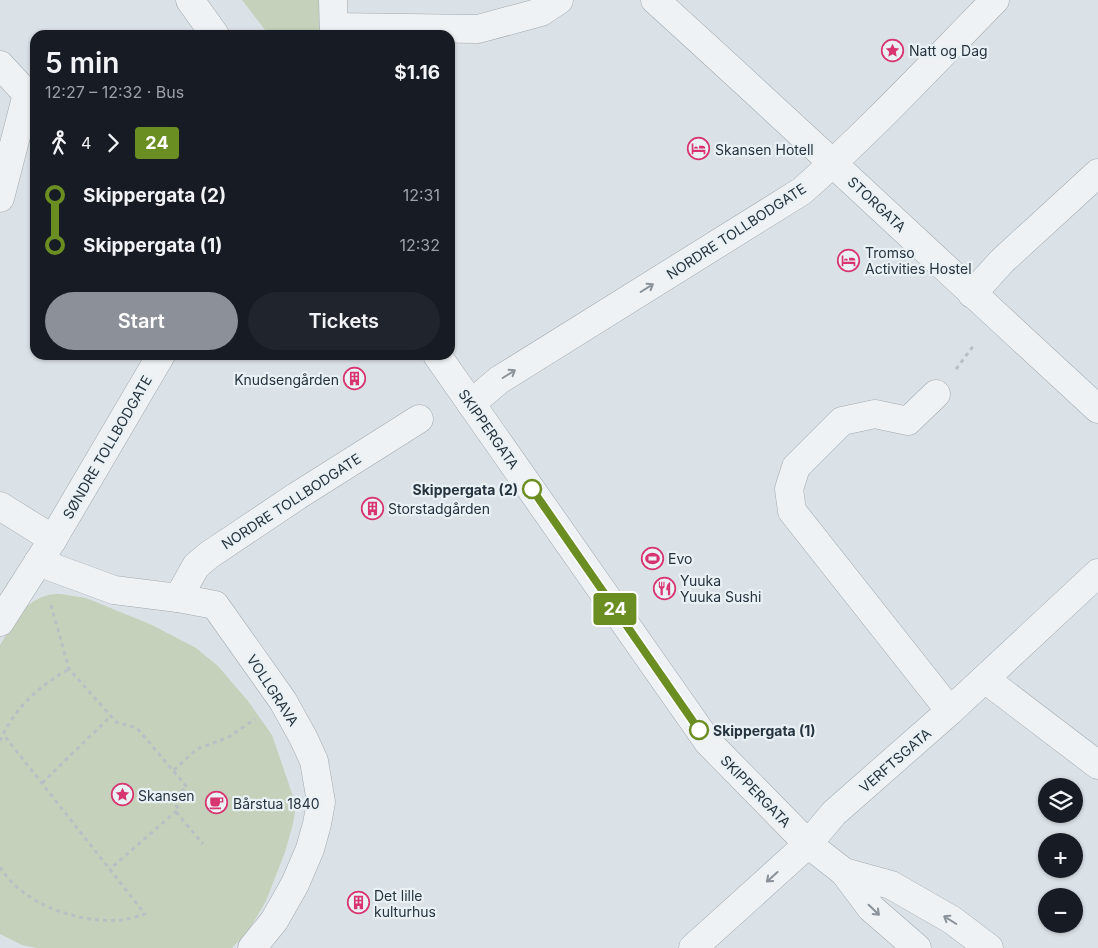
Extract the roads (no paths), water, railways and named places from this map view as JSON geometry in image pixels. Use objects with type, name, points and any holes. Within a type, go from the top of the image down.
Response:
[{"type":"street","points":[[190,0],[211,30]]},
{"type":"street","points":[[333,0],[334,30]]},
{"type":"street","points":[[406,30],[478,29],[541,12],[558,0]]},
{"type":"street","name":"STORGATA","points":[[656,0],[1098,409]]},
{"type":"street","name":"NORDRE TOLLBODGATE","points":[[471,404],[499,380],[790,199],[832,164],[994,0]]},
{"type":"street","points":[[0,65],[30,99]]},
{"type":"street","points":[[0,198],[30,103]]},
{"type":"street","points":[[972,294],[1002,261],[1098,173]]},
{"type":"street","name":"SØNDRE TOLLBODGATE","points":[[0,622],[53,539],[158,360]]},
{"type":"street","name":"SKIPPERGATA","points":[[440,360],[704,736],[808,844],[844,872],[871,908],[917,948]]},
{"type":"street","points":[[936,394],[908,421],[875,414],[842,420],[796,467],[789,489],[792,511],[950,711]]},
{"type":"street","name":"NORDRE TOLLBODGATE","points":[[178,598],[196,566],[209,555],[297,496],[419,419]]},
{"type":"street","points":[[0,506],[53,539]]},
{"type":"street","name":"VOLLGRAVA","points":[[38,562],[114,590],[215,605],[283,701],[314,761],[321,802],[318,824],[310,849],[294,884],[274,921],[252,948]]},
{"type":"street","name":"VERFTSGATA","points":[[693,948],[808,844],[834,813],[950,711],[1098,573]]},
{"type":"street","points":[[985,678],[1098,765]]},
{"type":"street","name":"SKIPPERGATA","points":[[844,872],[891,885],[952,920],[990,948]]},
{"type":"place","name":"Natt og Dag","points":[[893,50]]},
{"type":"place","name":"Skansen Hotell","points":[[699,149]]},
{"type":"place","name":"Tromso Activities Hostel","points":[[849,260]]},
{"type":"place","name":"Knudsengården","points":[[355,379]]},
{"type":"place","name":"Skippergata (2)","points":[[532,489]]},
{"type":"place","name":"Storstadgården","points":[[372,508]]},
{"type":"place","name":"Evo","points":[[652,558]]},
{"type":"place","name":"Yuuka Yuuka Sushi","points":[[664,588]]},
{"type":"place","name":"Skippergata (1)","points":[[699,730]]},
{"type":"place","name":"Skansen","points":[[122,795]]},
{"type":"place","name":"Bårstua 1840","points":[[217,803]]},
{"type":"place","name":"Det lille kulturhus","points":[[358,903]]}]
